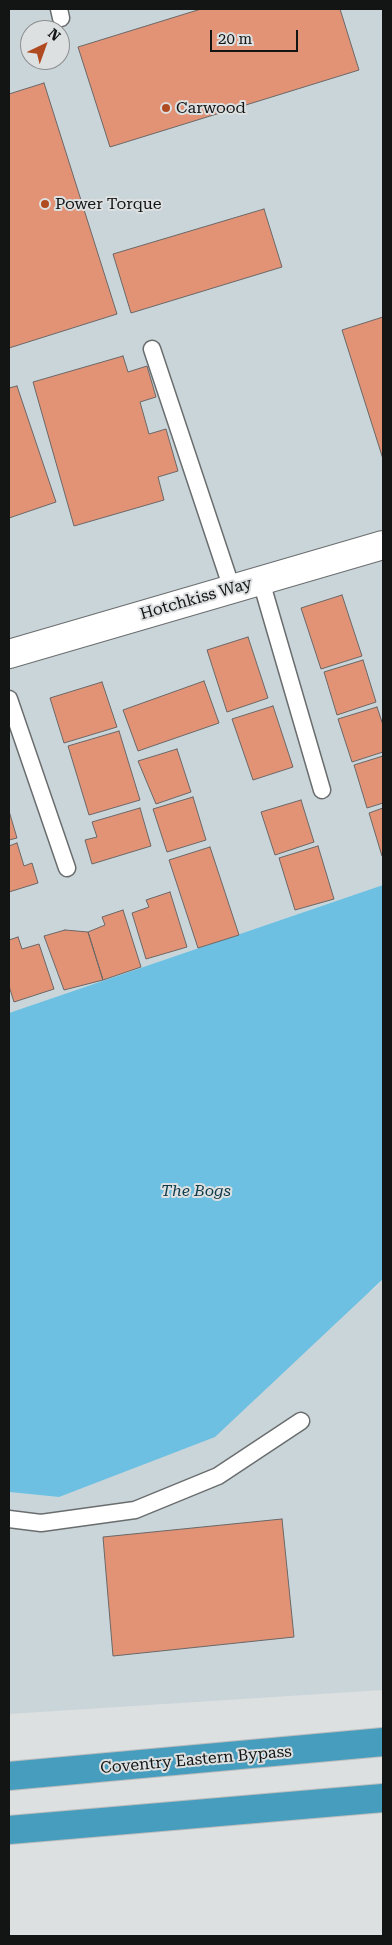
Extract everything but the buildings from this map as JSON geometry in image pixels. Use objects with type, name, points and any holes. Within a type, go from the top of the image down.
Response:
[{"type":"highway","name":"Coventry Eastern Bypass","points":[[9,1776],[383,1742]]},
{"type":"highway","points":[[9,1830],[383,1798]]},
{"type":"street","name":"Hotchkiss Way","points":[[9,654],[383,545]]},
{"type":"lane","points":[[152,349],[232,589]]},
{"type":"lane","points":[[261,581],[322,790]]},
{"type":"lane","points":[[9,699],[67,868]]},
{"type":"lane","points":[[9,1519],[41,1523],[135,1510],[218,1476],[301,1421]]},
{"type":"shaded area","points":[[9,9],[383,9],[383,885],[9,1013]]},
{"type":"shaded area","points":[[383,1279],[383,1690],[9,1714],[9,1492],[59,1497],[375,1288]]},
{"type":"green space","name":"The Bogs","points":[[383,885],[383,1279],[215,1437],[59,1497],[9,1492],[9,1013]]},
{"type":"place","name":"Carwood","points":[[166,108]]},
{"type":"place","name":"Power Torque","points":[[45,204]]}]
